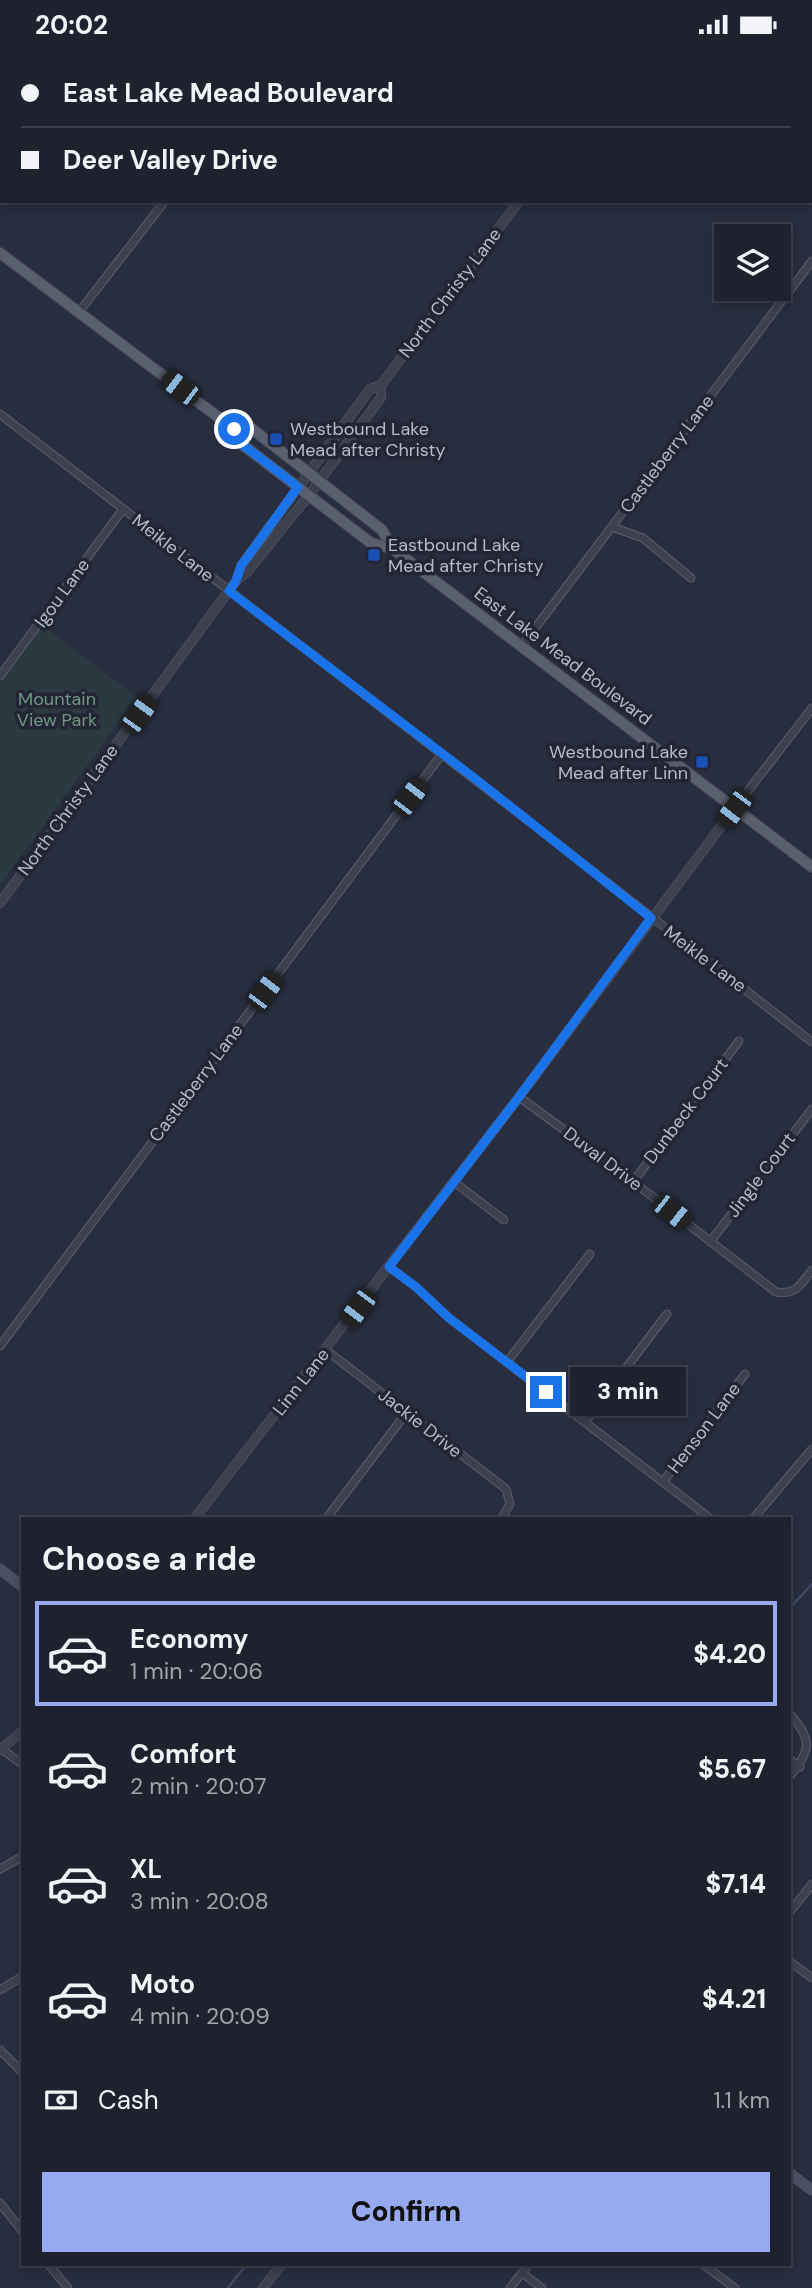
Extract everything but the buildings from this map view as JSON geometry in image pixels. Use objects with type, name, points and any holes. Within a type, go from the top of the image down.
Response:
[{"type":"main road","name":"East Lake Mead Boulevard","points":[[0,253],[234,429],[239,442],[371,543],[393,549],[812,867]]},
{"type":"main road","name":"East Lake Mead Boulevard","points":[[234,429],[251,428],[382,530],[393,549]]},
{"type":"main road","points":[[0,1569],[21,1585]]},
{"type":"main road","points":[[791,2174],[812,2190]]},
{"type":"street","points":[[79,312],[163,203]]},
{"type":"street","name":"North Christy Lane","points":[[236,581],[241,566],[370,389],[380,386],[517,203]]},
{"type":"street","name":"Castleberry Lane","points":[[521,647],[812,261]]},
{"type":"street","name":"North Christy Lane","points":[[0,903],[236,581],[247,572],[309,495],[381,397],[380,386]]},
{"type":"street","name":"Meikle Lane","points":[[0,414],[812,1042]]},
{"type":"street","name":"Igou Lane","points":[[0,676],[123,509]]},
{"type":"street","points":[[612,527],[643,538],[691,578]]},
{"type":"street","name":"Linn Lane","points":[[196,1517],[519,1097],[651,918],[812,708]]},
{"type":"street","name":"Castleberry Lane","points":[[0,1346],[442,754]]},
{"type":"street","name":"Dunbeck Court","points":[[633,1182],[739,1041]]},
{"type":"street","name":"Duval Drive","points":[[519,1097],[776,1292],[788,1293],[798,1288],[812,1270]]},
{"type":"street","name":"Jingle Court","points":[[710,1241],[812,1109]]},
{"type":"street","points":[[454,1182],[504,1220]]},
{"type":"street","points":[[507,1362],[590,1254]]},
{"type":"street","points":[[389,1267],[416,1287],[449,1318],[708,1517]]},
{"type":"street","points":[[585,1422],[667,1314]]},
{"type":"street","name":"Jackie Drive","points":[[326,1350],[506,1489],[510,1504],[502,1517]]},
{"type":"street","name":"Henson Lane","points":[[663,1482],[745,1374]]},
{"type":"street","points":[[328,1517],[407,1412]]},
{"type":"street","points":[[755,1517],[812,1449]]},
{"type":"street","points":[[791,1715],[809,1733],[812,1743],[810,1753],[791,1775]]},
{"type":"street","points":[[21,1733],[1,1749],[21,1764]]},
{"type":"street","points":[[791,1760],[800,1767]]},
{"type":"street","points":[[0,1869],[21,1857]]},
{"type":"street","points":[[791,1911],[812,1885]]},
{"type":"street","points":[[791,1962],[812,1978]]},
{"type":"street","points":[[0,1990],[21,1977]]},
{"type":"street","points":[[0,2050],[21,2071]]},
{"type":"street","points":[[0,2203],[21,2226]]},
{"type":"street","points":[[50,2266],[68,2288]]},
{"type":"street","points":[[263,2288],[280,2266]]},
{"type":"street","points":[[510,2288],[527,2266]]},
{"type":"street","points":[[705,2266],[735,2288]]},
{"type":"street","points":[[522,2273],[542,2288]]},
{"type":"green space","name":"Mountain View Park","points":[[43,626],[137,697],[0,885],[0,684]]},
{"type":"waterway","points":[[791,1607],[812,1584]]},
{"type":"waterway","points":[[228,2288],[245,2266]]},
{"type":"place","name":"Westbound Lake Mead after Christy","points":[[276,439]]},
{"type":"place","name":"Eastbound Lake Mead after Christy","points":[[374,555]]},
{"type":"place","name":"Westbound Lake Mead after Linn","points":[[702,762]]},
{"type":"route","points":[[234,429],[239,442],[298,487],[241,566],[229,591],[477,780],[651,918],[389,1267],[416,1287],[449,1318],[546,1392]]}]
